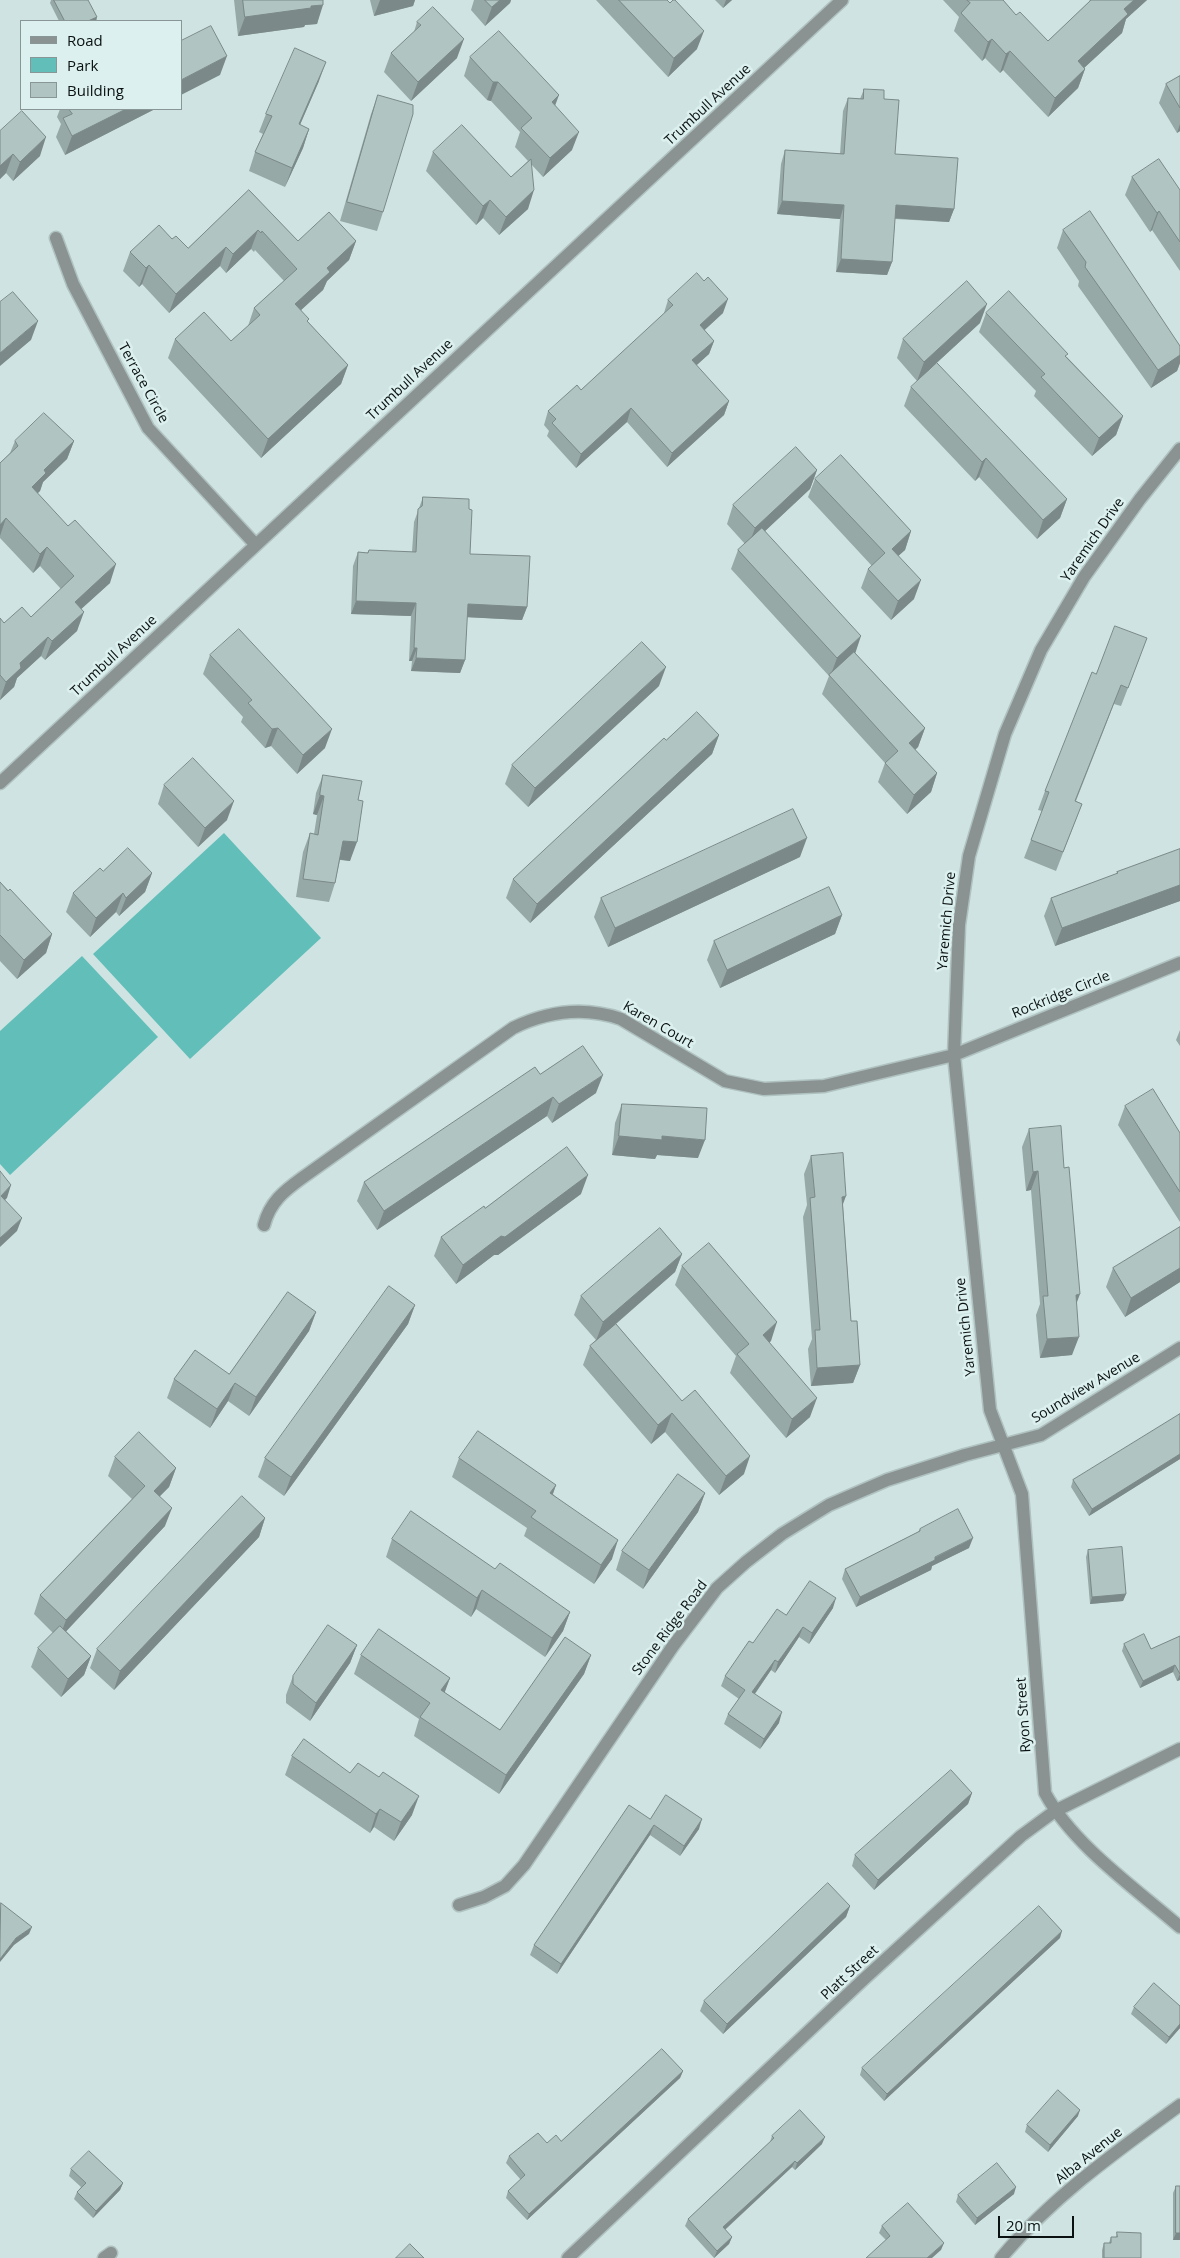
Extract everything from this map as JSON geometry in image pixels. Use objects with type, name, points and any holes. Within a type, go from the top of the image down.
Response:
[{"type":"street","name":"Trumbull Avenue","points":[[0,783],[842,0]]},
{"type":"street","name":"Terrace Circle","points":[[56,238],[73,284],[148,428],[256,544]]},
{"type":"street","name":"Yaremich Drive","points":[[1005,1446],[990,1410],[954,1055],[959,925],[969,856],[1005,734],[1041,650],[1084,577],[1140,499],[1180,450]]},
{"type":"street","name":"Rockridge Circle","points":[[954,1055],[1180,963]]},
{"type":"street","name":"Karen Court","points":[[264,1225],[268,1211],[280,1195],[302,1178],[513,1028],[529,1020],[559,1011],[604,1013],[620,1019],[725,1081],[764,1089],[824,1086],[954,1055]]},
{"type":"street","name":"Soundview Avenue","points":[[1005,1446],[1041,1435],[1180,1348]]},
{"type":"street","name":"Ryon Street","points":[[1005,1446],[1022,1494],[1045,1793],[1055,1811],[1082,1841],[1180,1927]]},
{"type":"street","name":"Stone Ridge Road","points":[[460,1904],[484,1897],[505,1886],[524,1865],[673,1646],[717,1588],[746,1562],[782,1534],[829,1505],[894,1478],[965,1455],[1005,1446]]},
{"type":"street","name":"Platt Street","points":[[568,2258],[864,1979],[1021,1836],[1055,1811],[1180,1749]]},
{"type":"street","name":"Alba Avenue","points":[[1001,2258],[1015,2242],[1084,2176],[1180,2104]]},
{"type":"green space","points":[[224,833],[321,938],[190,1059],[93,954]]},
{"type":"green space","points":[[82,956],[158,1037],[10,1175],[0,1164],[0,1031]]},
{"type":"building","points":[[54,0],[88,0],[97,17],[90,20],[64,20]]},
{"type":"building","points":[[243,0],[323,0],[323,5],[245,17]]},
{"type":"building","points":[[485,0],[500,0],[492,7]]},
{"type":"building","points":[[619,0],[667,0],[670,3],[675,0],[704,31],[674,58]]},
{"type":"building","points":[[967,0],[1003,0],[1016,15],[1020,12],[1048,41],[1091,0],[1134,0],[1124,9],[1128,14],[1078,61],[1085,69],[1055,98],[1010,51],[1006,54],[992,39],[988,42],[961,13],[970,3]]},
{"type":"building","points":[[433,7],[464,39],[418,82],[391,53],[421,25],[417,22]]},
{"type":"building","points":[[211,26],[227,56],[182,79],[182,40]]},
{"type":"building","points":[[499,31],[559,95],[552,102],[579,132],[550,158],[521,128],[532,118],[498,82],[493,82],[470,57]]},
{"type":"building","points":[[295,48],[326,62],[299,124],[309,129],[292,168],[255,152],[272,116],[266,114]]},
{"type":"building","points":[[1180,76],[1180,108],[1166,84]]},
{"type":"building","points":[[864,89],[884,90],[884,99],[899,100],[895,154],[958,158],[954,209],[896,205],[892,262],[841,259],[844,205],[782,201],[785,150],[844,154],[848,98],[863,99]]},
{"type":"building","points":[[378,95],[413,105],[413,114],[383,212],[347,202]]},
{"type":"building","points":[[70,110],[124,110],[72,136],[63,118],[72,114]]},
{"type":"building","points":[[22,111],[46,137],[20,162],[13,154],[0,166],[0,131]]},
{"type":"building","points":[[462,125],[511,177],[531,159],[534,190],[506,217],[490,200],[483,206],[433,152]]},
{"type":"building","points":[[1159,159],[1180,190],[1180,242],[1159,211],[1157,213],[1132,177]]},
{"type":"building","points":[[249,190],[298,241],[329,212],[356,241],[327,268],[330,272],[295,304],[309,319],[307,321],[348,365],[268,439],[175,339],[204,312],[231,341],[260,315],[254,308],[297,269],[262,231],[261,233],[258,230],[233,254],[226,247],[176,294],[149,265],[146,268],[130,252],[159,225],[172,239],[176,236],[188,248]]},
{"type":"building","points":[[1090,211],[1180,346],[1180,355],[1158,370],[1085,267],[1086,262],[1063,230]]},
{"type":"building","points":[[697,273],[704,281],[708,277],[728,299],[700,325],[714,341],[692,360],[729,401],[672,453],[631,408],[581,454],[552,423],[556,419],[548,411],[577,385],[581,390],[673,305],[668,300]]},
{"type":"building","points":[[967,281],[987,304],[924,362],[903,339]]},
{"type":"building","points":[[1009,291],[1068,354],[1065,356],[1123,416],[1099,438],[1041,377],[1045,374],[986,313]]},
{"type":"building","points":[[13,292],[38,321],[0,353],[0,302]]},
{"type":"building","points":[[937,363],[1067,499],[1043,520],[986,458],[982,462],[911,387]]},
{"type":"building","points":[[44,413],[74,441],[44,470],[46,473],[32,487],[68,526],[75,520],[116,564],[75,602],[84,612],[52,641],[48,637],[20,663],[21,668],[6,682],[0,675],[0,618],[4,623],[22,607],[31,617],[74,576],[47,547],[40,554],[6,518],[0,525],[0,463],[18,446],[15,441]]},
{"type":"building","points":[[796,447],[817,470],[755,528],[733,505]]},
{"type":"building","points":[[841,455],[911,531],[892,549],[921,580],[898,601],[868,569],[885,553],[815,479]]},
{"type":"building","points":[[423,497],[469,499],[469,509],[472,510],[470,554],[530,556],[527,607],[468,604],[465,660],[416,658],[417,648],[414,648],[416,603],[356,601],[358,552],[368,553],[369,550],[416,552],[418,509],[422,506]]},
{"type":"building","points":[[762,528],[861,636],[837,658],[738,550]]},
{"type":"building","points":[[1115,626],[1147,638],[1128,688],[1121,685],[1075,801],[1082,804],[1063,852],[1031,840],[1049,792],[1045,791],[1092,672],[1096,674]]},
{"type":"building","points":[[239,629],[332,729],[303,755],[278,728],[272,729],[248,703],[252,700],[210,655]]},
{"type":"building","points":[[642,642],[666,667],[535,788],[512,765]]},
{"type":"building","points":[[854,652],[925,728],[909,743],[937,773],[914,795],[885,763],[898,751],[829,675]]},
{"type":"building","points":[[697,712],[719,735],[537,904],[513,879],[664,738],[666,740]]},
{"type":"building","points":[[193,758],[234,801],[205,828],[164,785]]},
{"type":"building","points":[[323,775],[362,781],[358,800],[363,801],[357,842],[343,841],[335,883],[303,879],[310,833],[318,835],[324,796],[320,795]]},
{"type":"building","points":[[793,809],[807,838],[615,928],[601,898]]},
{"type":"building","points":[[128,848],[152,873],[126,898],[123,893],[96,918],[73,893],[100,868],[103,871]]},
{"type":"building","points":[[1180,849],[1180,885],[1062,928],[1051,898]]},
{"type":"building","points":[[0,882],[8,891],[10,889],[52,934],[24,960],[0,935]]},
{"type":"building","points":[[829,887],[842,915],[727,970],[714,941]]},
{"type":"building","points":[[583,1046],[603,1075],[559,1104],[553,1097],[384,1211],[364,1182],[535,1067],[540,1074]]},
{"type":"building","points":[[1153,1089],[1180,1133],[1180,1192],[1125,1106]]},
{"type":"building","points":[[622,1104],[707,1108],[705,1140],[662,1136],[662,1140],[619,1136]]},
{"type":"building","points":[[1061,1126],[1064,1168],[1069,1167],[1080,1294],[1076,1295],[1079,1337],[1047,1339],[1043,1296],[1048,1296],[1038,1171],[1033,1172],[1029,1129]]},
{"type":"building","points":[[567,1147],[588,1175],[505,1237],[501,1236],[463,1265],[441,1237],[484,1206],[485,1208]]},
{"type":"building","points":[[843,1153],[846,1196],[842,1197],[851,1321],[857,1321],[860,1365],[817,1368],[815,1330],[820,1330],[810,1198],[815,1197],[811,1156]]},
{"type":"building","points":[[0,1171],[11,1185],[1,1196],[22,1218],[0,1238]]},
{"type":"building","points":[[1180,1227],[1180,1268],[1131,1298],[1113,1268]]},
{"type":"building","points":[[660,1228],[682,1254],[603,1322],[581,1296]]},
{"type":"building","points":[[709,1243],[777,1322],[763,1335],[817,1398],[792,1419],[737,1354],[749,1344],[682,1266]]},
{"type":"building","points":[[389,1286],[415,1305],[291,1477],[265,1458]]},
{"type":"building","points":[[288,1292],[316,1312],[256,1397],[235,1383],[217,1409],[174,1379],[195,1350],[229,1374]]},
{"type":"building","points":[[616,1324],[682,1401],[695,1390],[750,1456],[726,1476],[672,1413],[658,1425],[590,1346]]},
{"type":"building","points":[[1180,1414],[1180,1454],[1092,1509],[1073,1480]]},
{"type":"building","points":[[478,1431],[556,1485],[550,1493],[618,1540],[601,1565],[531,1517],[536,1511],[459,1458]]},
{"type":"building","points":[[139,1432],[176,1468],[154,1491],[172,1508],[66,1620],[40,1595],[145,1486],[115,1457]]},
{"type":"building","points":[[678,1474],[705,1493],[649,1570],[622,1551]]},
{"type":"building","points":[[242,1496],[265,1518],[120,1671],[97,1649]]},
{"type":"building","points":[[958,1509],[973,1538],[935,1557],[935,1560],[860,1597],[845,1569],[920,1531],[920,1529]]},
{"type":"building","points":[[411,1511],[495,1569],[500,1563],[570,1612],[552,1638],[482,1590],[477,1598],[392,1539]]},
{"type":"building","points":[[1122,1547],[1126,1594],[1092,1597],[1088,1550]]},
{"type":"building","points":[[810,1581],[836,1598],[812,1633],[803,1627],[778,1662],[775,1660],[752,1692],[782,1712],[764,1739],[728,1714],[745,1690],[725,1676],[749,1641],[753,1643],[777,1609],[786,1615]]},
{"type":"building","points":[[328,1625],[357,1645],[316,1703],[293,1684],[293,1676]]},
{"type":"building","points":[[60,1626],[91,1656],[68,1679],[38,1648]]},
{"type":"building","points":[[379,1629],[450,1678],[441,1690],[500,1730],[565,1637],[591,1655],[506,1775],[420,1717],[430,1703],[361,1655]]},
{"type":"building","points":[[1144,1634],[1151,1649],[1180,1636],[1180,1674],[1175,1665],[1143,1681],[1124,1644]]},
{"type":"building","points":[[304,1739],[350,1773],[358,1763],[379,1777],[383,1772],[419,1796],[401,1822],[380,1809],[376,1814],[292,1756]]},
{"type":"building","points":[[951,1770],[972,1793],[878,1880],[855,1855]]},
{"type":"building","points":[[666,1795],[702,1819],[684,1846],[654,1825],[561,1964],[534,1945],[629,1805],[650,1819]]},
{"type":"building","points":[[828,1883],[850,1906],[727,2024],[704,2001]]},
{"type":"building","points":[[1,1903],[32,1927],[16,1938],[0,1959]]},
{"type":"building","points":[[1039,1906],[1062,1931],[887,2094],[862,2068]]},
{"type":"building","points":[[1154,1983],[1180,2006],[1180,2024],[1169,2037],[1134,2007]]},
{"type":"building","points":[[662,2049],[683,2071],[529,2214],[508,2191],[525,2175],[509,2156],[538,2133],[547,2143],[556,2135],[561,2141]]},
{"type":"building","points":[[1058,2090],[1080,2110],[1050,2145],[1027,2125]]},
{"type":"building","points":[[800,2110],[825,2137],[797,2163],[795,2161],[723,2227],[732,2237],[717,2251],[688,2219],[774,2138],[772,2136]]},
{"type":"building","points":[[89,2151],[123,2183],[96,2211],[77,2192],[86,2183],[71,2169]]},
{"type":"building","points":[[997,2163],[1016,2187],[977,2218],[958,2195]]},
{"type":"building","points":[[1176,2186],[1180,2186],[1180,2233],[1176,2233]]},
{"type":"building","points":[[908,2203],[944,2243],[927,2258],[866,2258],[890,2236],[882,2226]]},
{"type":"building","points":[[1117,2232],[1141,2233],[1141,2258],[1104,2258],[1104,2243],[1111,2243],[1111,2237],[1117,2237]]},
{"type":"building","points":[[410,2244],[424,2258],[396,2258]]}]
